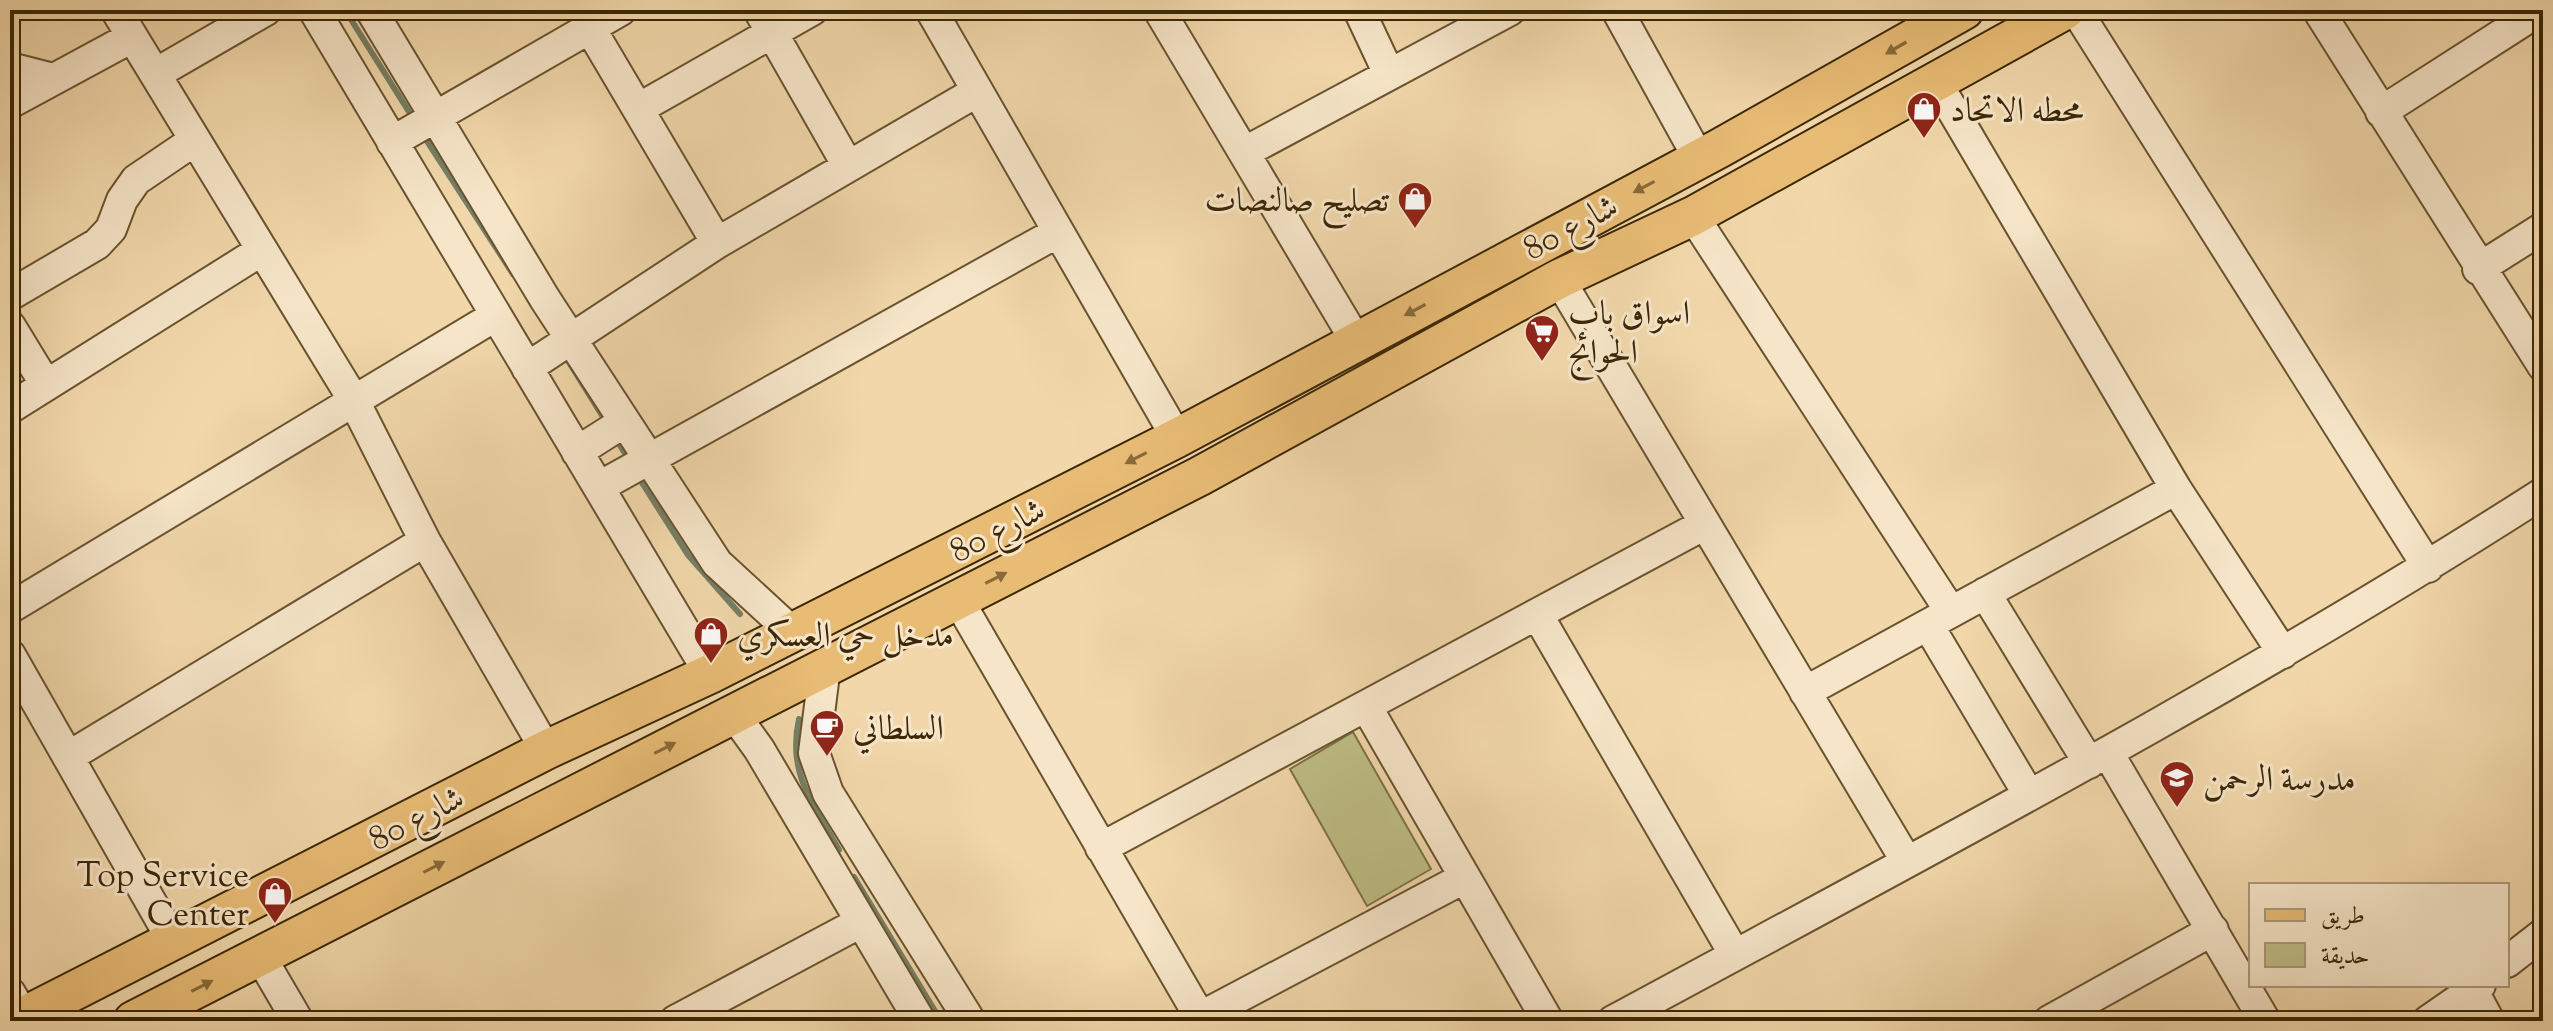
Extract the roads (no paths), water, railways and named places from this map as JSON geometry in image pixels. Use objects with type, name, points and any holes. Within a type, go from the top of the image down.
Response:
[{"type":"main road","name":"شارع 80","points":[[16,1010],[173,941],[546,750],[710,674],[1177,438],[1698,157],[1720,148],[1964,10]]},
{"type":"main road","name":"شارع 80","points":[[133,1021],[1200,476],[1559,279],[1693,216],[2065,10]]},
{"type":"street","points":[[116,10],[353,399],[425,541],[546,750]]},
{"type":"street","points":[[157,73],[266,10]]},
{"type":"street","points":[[314,10],[710,674]]},
{"type":"street","points":[[371,10],[545,299],[717,563],[792,632]]},
{"type":"street","points":[[392,142],[621,10]]},
{"type":"street","points":[[638,109],[765,20],[812,10]]},
{"type":"street","points":[[931,10],[1177,438]]},
{"type":"street","points":[[1159,10],[1356,341]]},
{"type":"street","points":[[1359,10],[1389,74]]},
{"type":"street","points":[[1245,152],[1510,10]]},
{"type":"street","points":[[1617,10],[1698,157]]},
{"type":"street","points":[[2076,10],[2428,567]]},
{"type":"street","points":[[2318,10],[2478,269],[2543,366]]},
{"type":"street","points":[[2381,112],[2540,10]]},
{"type":"street","points":[[765,20],[848,166]]},
{"type":"street","points":[[590,28],[717,243]]},
{"type":"street","points":[[10,103],[132,37]]},
{"type":"street","points":[[10,68],[53,79]]},
{"type":"street","points":[[1936,82],[2176,489],[2283,653]]},
{"type":"street","points":[[527,368],[717,243],[976,92]]},
{"type":"street","points":[[10,295],[97,244],[111,229],[122,200],[136,180],[195,140]]},
{"type":"street","points":[[1693,216],[1939,618],[2029,795]]},
{"type":"street","points":[[2478,269],[2543,228]]},
{"type":"street","points":[[599,487],[1058,232]]},
{"type":"street","points":[[10,408],[262,250]]},
{"type":"street","points":[[1559,279],[1907,862]]},
{"type":"street","points":[[10,608],[353,399],[498,320],[545,299]]},
{"type":"street","points":[[10,326],[46,385]]},
{"type":"street","points":[[577,452],[624,422]]},
{"type":"street","points":[[1805,692],[2176,489]]},
{"type":"street","points":[[1613,1021],[1651,1012],[1735,955],[2098,758],[2283,653],[2428,567],[2543,493]]},
{"type":"street","points":[[1101,848],[1705,524]]},
{"type":"street","points":[[68,757],[425,541]]},
{"type":"street","points":[[1985,593],[2213,930],[2265,1021]]},
{"type":"street","points":[[957,598],[1196,1019],[1464,878]]},
{"type":"street","points":[[1537,614],[1735,955]]},
{"type":"street","points":[[10,655],[173,941]]},
{"type":"street","points":[[825,666],[814,753],[828,793],[970,1021]]},
{"type":"street","points":[[1366,706],[1548,1021]]},
{"type":"street","points":[[733,713],[920,1021]]},
{"type":"street","points":[[831,872],[864,852]]},
{"type":"street","points":[[678,1020],[861,922]]},
{"type":"street","points":[[2049,1021],[2213,930]]},
{"type":"street","points":[[2509,960],[2543,934]]},
{"type":"street","points":[[260,956],[298,1021]]},
{"type":"street","points":[[2428,1021],[2476,988],[2489,1021]]},
{"type":"waterway","points":[[345,10],[411,115]]},
{"type":"waterway","points":[[427,141],[513,274]]},
{"type":"waterway","points":[[567,359],[603,417]]},
{"type":"waterway","points":[[617,441],[626,455]]},
{"type":"waterway","points":[[639,478],[688,555],[740,614]]},
{"type":"waterway","points":[[799,719],[796,738],[800,772],[812,803],[839,850]]},
{"type":"waterway","points":[[854,877],[941,1021]]},
{"type":"place","name":"محطه الاتحاد","points":[[1924,140]]},
{"type":"place","name":"تصليح صالنصات","points":[[1415,230]]},
{"type":"place","name":"اسواق باب الحوائج","points":[[1542,363]]},
{"type":"place","name":"مدخل حي العسكري","points":[[711,665]]},
{"type":"place","name":"السلطاني","points":[[827,758]]},
{"type":"place","name":"مدرسة الرحمن","points":[[2177,809]]},
{"type":"place","name":"Top Service Center","points":[[275,925]]}]
